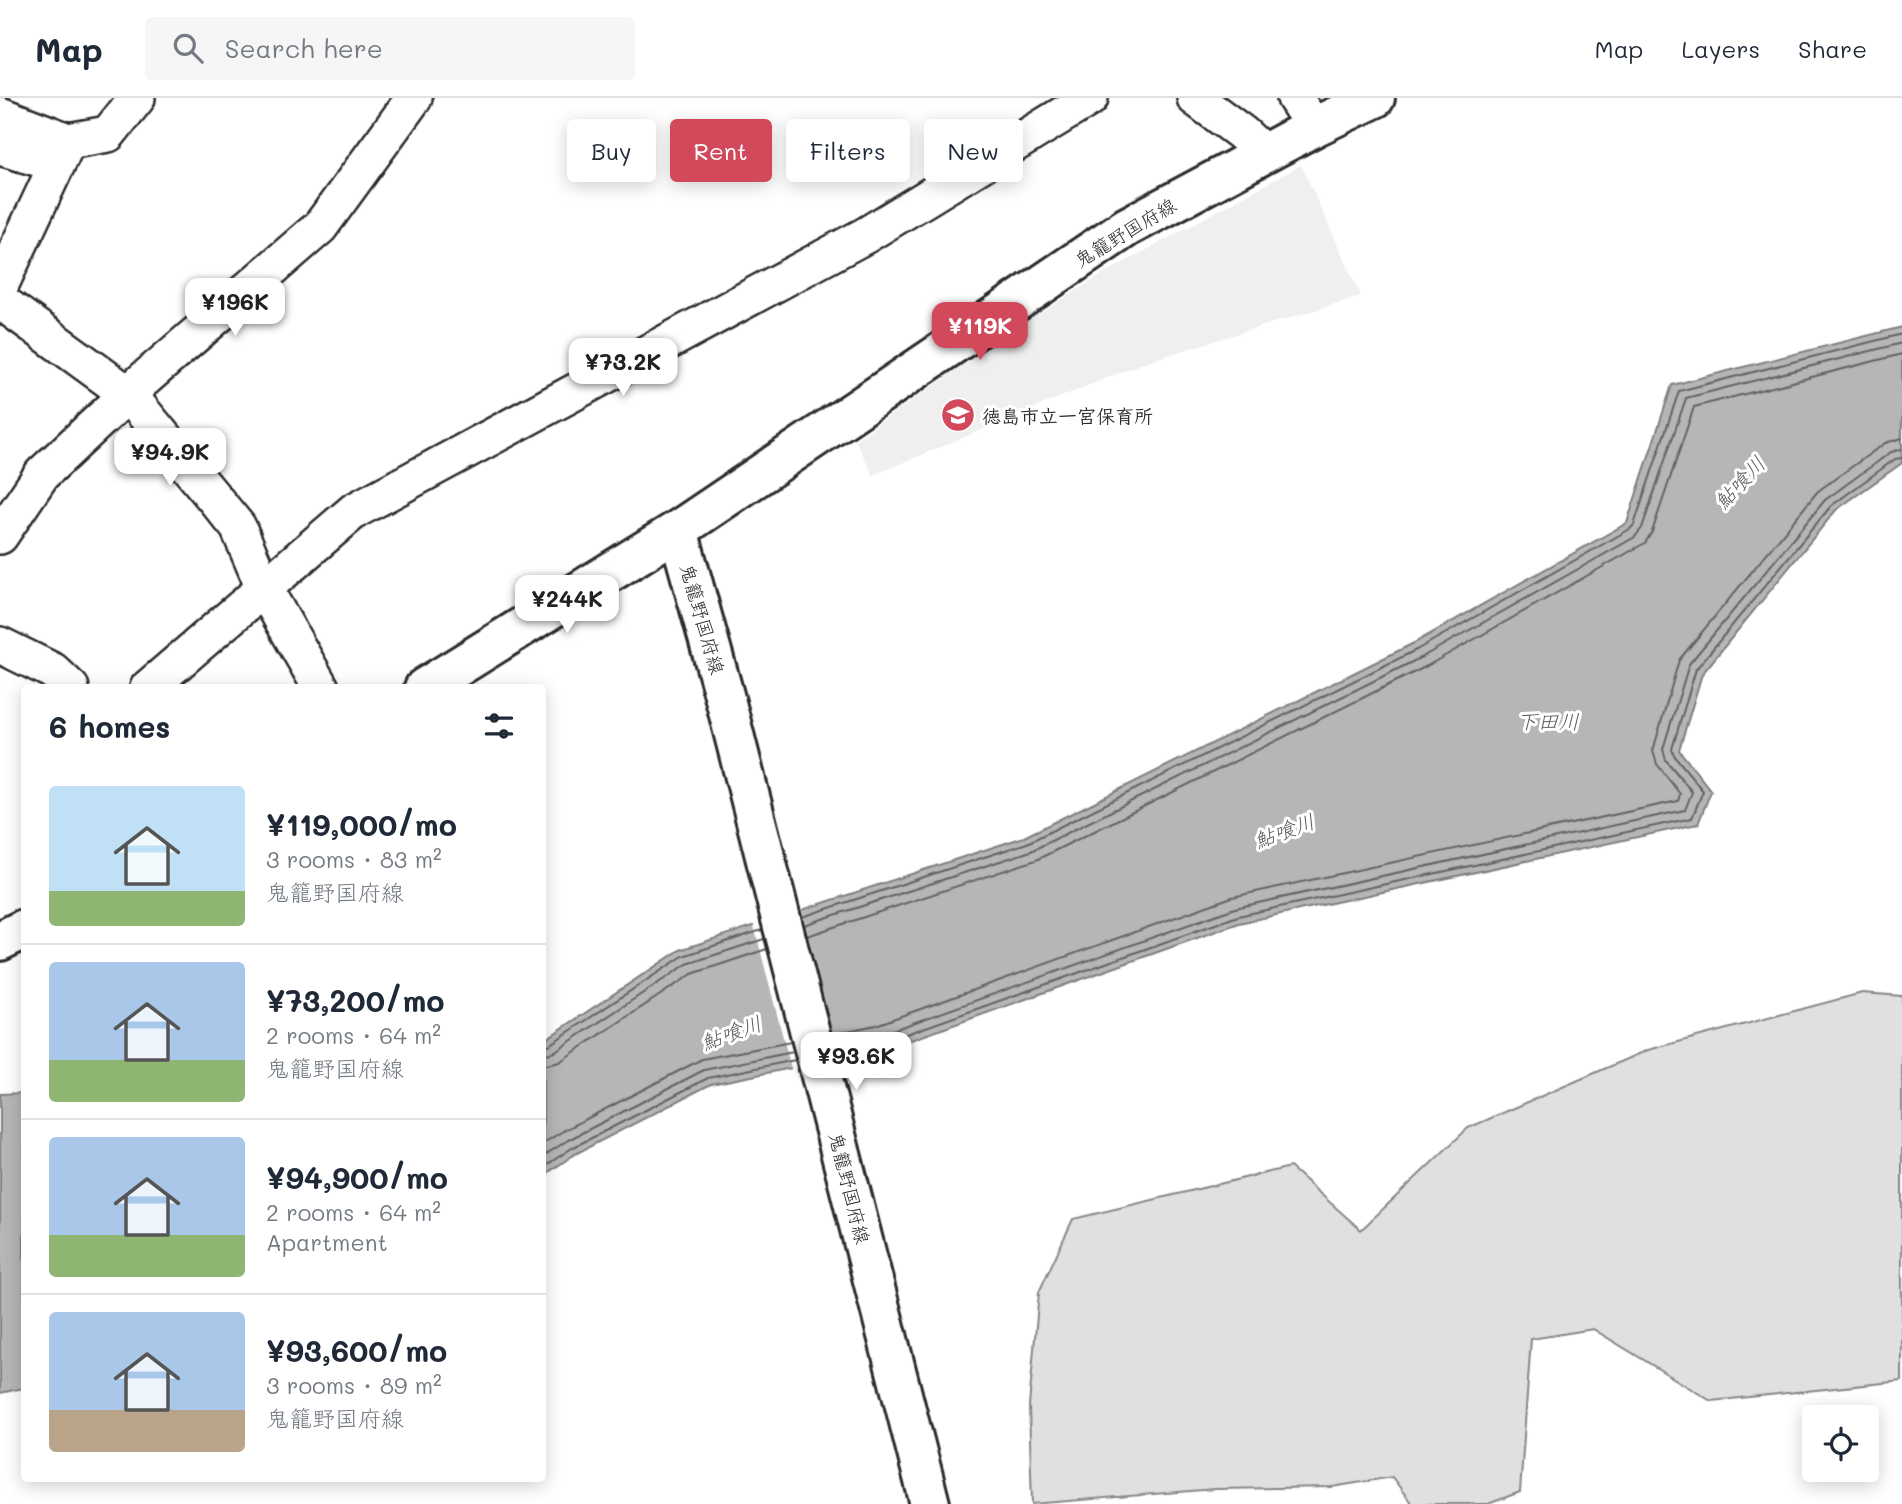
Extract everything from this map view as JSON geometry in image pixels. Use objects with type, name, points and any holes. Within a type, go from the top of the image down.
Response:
[{"type":"main road","name":"鬼籠野国府線","points":[[930,1504],[724,695],[678,530],[1127,227],[1265,154],[1305,113],[1375,98]]},
{"type":"main road","points":[[430,684],[678,530]]},
{"type":"main road","points":[[0,941],[21,930]]},
{"type":"street","points":[[0,147],[63,152],[108,134],[136,98]]},
{"type":"street","points":[[0,536],[42,474],[128,394],[320,227],[414,98]]},
{"type":"street","points":[[153,684],[354,511],[866,235],[1090,98]]},
{"type":"street","points":[[1195,98],[1265,154]]},
{"type":"street","points":[[0,115],[63,152]]},
{"type":"street","points":[[0,286],[63,152]]},
{"type":"street","points":[[0,301],[128,394],[238,527],[264,588],[319,684]]},
{"type":"street","points":[[0,645],[53,671],[67,684]]},
{"type":"shaded area","points":[[1301,165],[1361,296],[1145,362],[873,475],[855,440],[1005,336],[1103,274]]},
{"type":"shaded area","points":[[1862,993],[1902,996],[1902,1381],[1711,1401],[1593,1329],[1531,1339],[1520,1492],[1488,1504],[1412,1504],[1392,1477],[1332,1487],[1215,1489],[1032,1504],[1029,1406],[1039,1292],[1073,1219],[1290,1167],[1361,1230],[1468,1128],[1648,1050]]},
{"type":"water","name":"下田川","points":[[1902,327],[1902,463],[1836,510],[1702,674],[1679,750],[1711,791],[1698,824],[1239,923],[883,1050],[711,1084],[575,1154],[546,1174],[546,1039],[680,950],[1024,837],[1414,643],[1627,523],[1672,385]]},
{"type":"water","points":[[21,1093],[21,1389],[0,1393],[0,1094]]},
{"type":"pier","points":[[801,906],[840,1062],[792,1072],[753,922]]},
{"type":"place","name":"徳島市立一宮保育所","points":[[958,415]]},
{"type":"water label","name":"鮎喰川","points":[[1739,482]]},
{"type":"water label","name":"鮎喰川","points":[[1284,830]]},
{"type":"water label","name":"鮎喰川","points":[[731,1032]]}]
